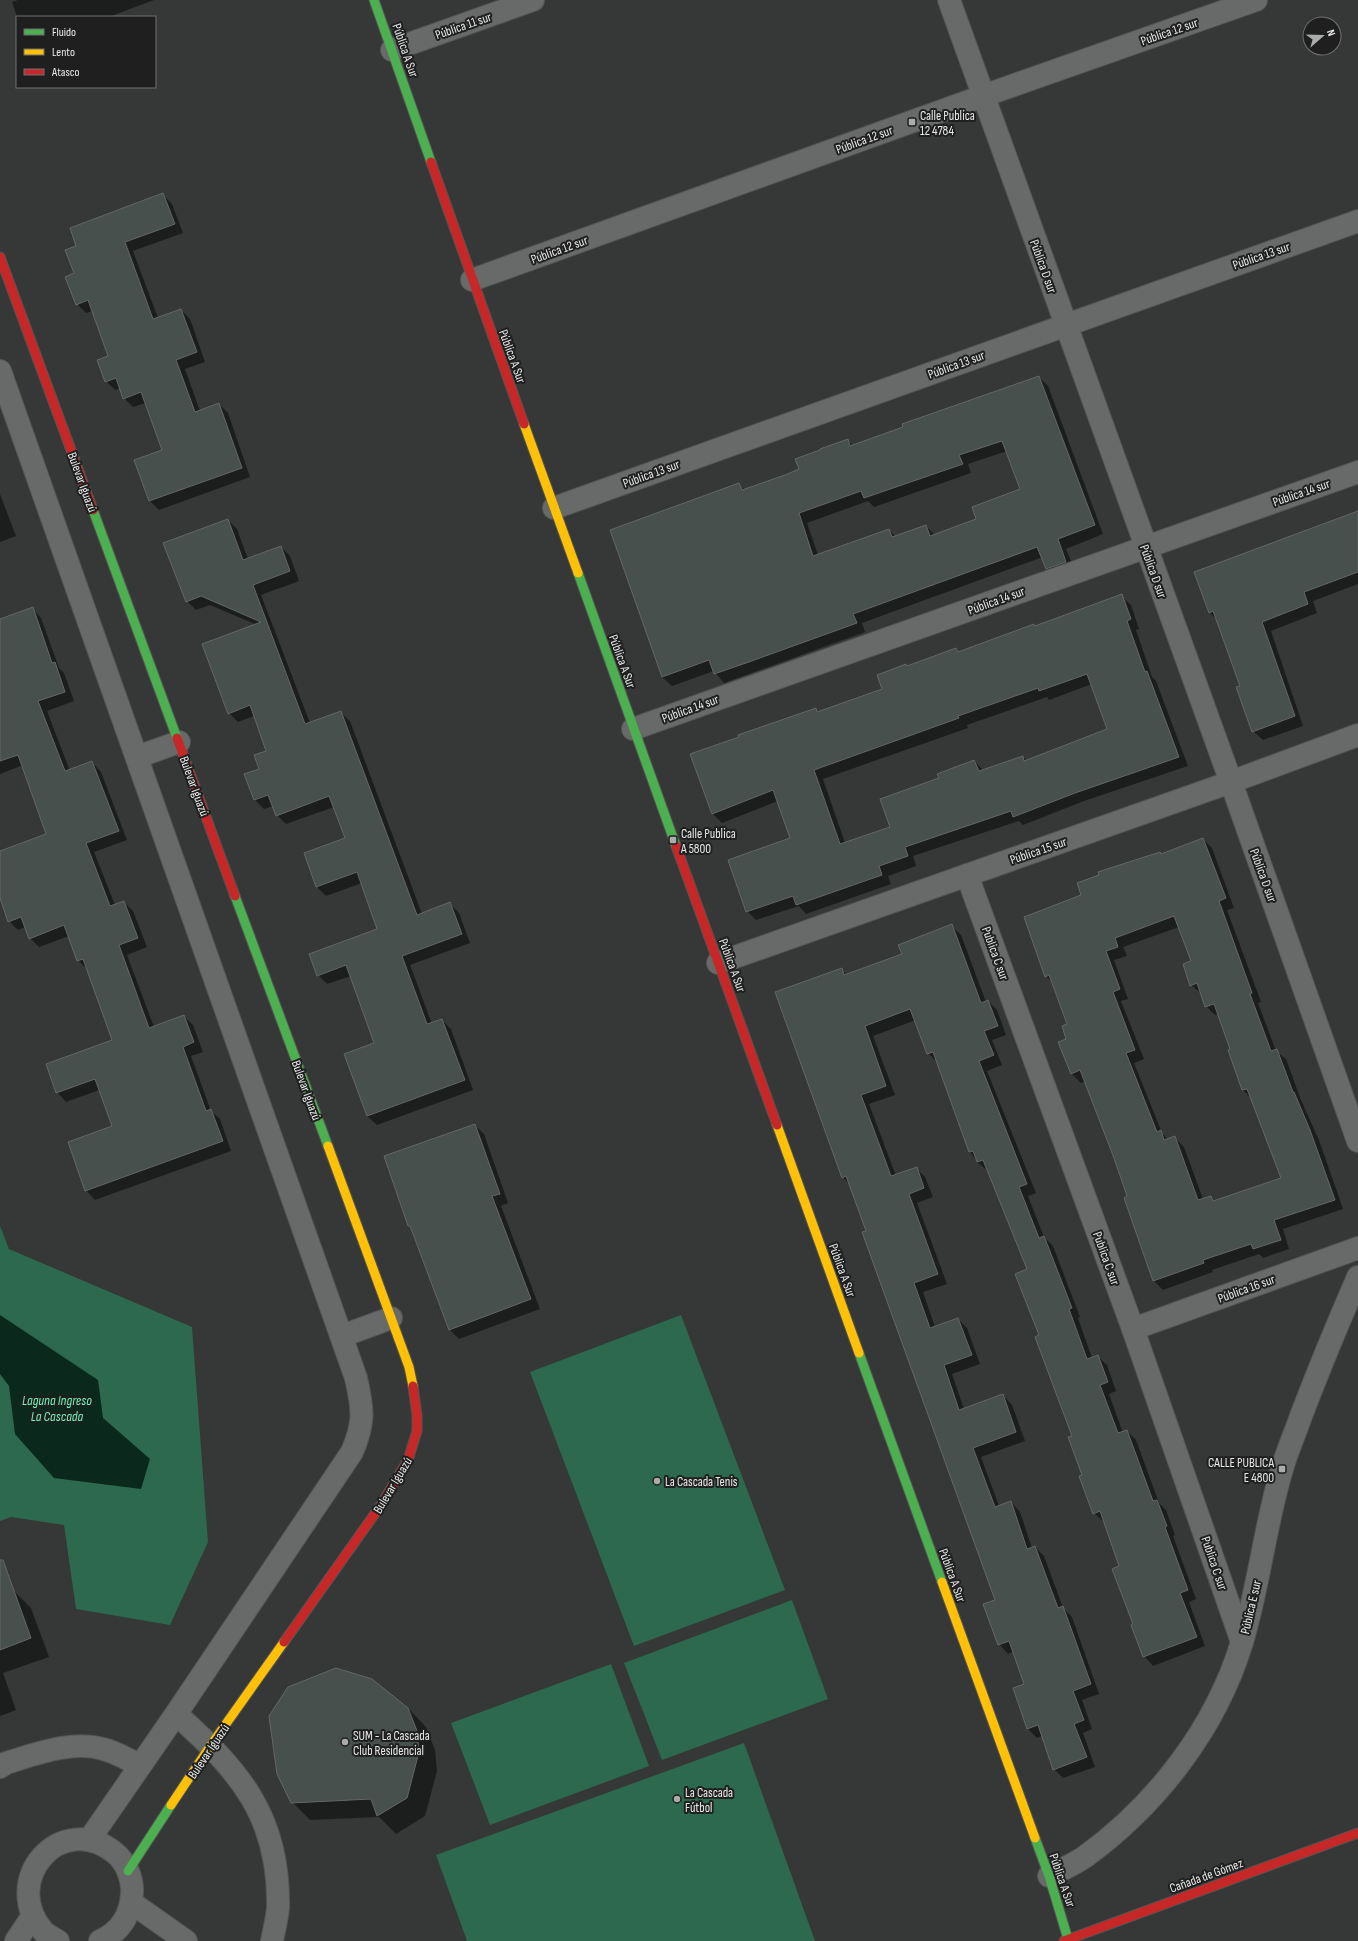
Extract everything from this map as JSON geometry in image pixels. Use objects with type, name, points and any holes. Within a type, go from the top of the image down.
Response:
[{"type":"street","name":"Pública A Sur","points":[[374,0],[472,280],[633,728],[1049,1876],[1066,1940]]},
{"type":"street","name":"Pública 11 sur","points":[[392,50],[533,0]]},
{"type":"street","name":"Pública D sur","points":[[948,0],[1231,782],[1358,1141]]},
{"type":"street","name":"Pública 12 sur","points":[[472,280],[983,96],[1256,0]]},
{"type":"street","name":"Pública 13 sur","points":[[554,508],[1065,324],[1358,221]]},
{"type":"street","name":"Bulevar Iguazú","points":[[0,257],[409,1367],[416,1403],[417,1431],[411,1453],[405,1467],[381,1505],[212,1745],[128,1871]]},
{"type":"street","points":[[0,371],[342,1336],[356,1378],[363,1409],[359,1436],[352,1452],[176,1714],[89,1840]]},
{"type":"street","name":"Pública 14 sur","points":[[633,728],[1358,472]]},
{"type":"street","name":"Pública 15 sur","points":[[718,963],[1231,782],[1358,735]]},
{"type":"street","points":[[137,758],[179,742]]},
{"type":"street","name":"Publica C sur","points":[[967,875],[1133,1329],[1242,1642]]},
{"type":"street","name":"Pública 16 sur","points":[[1133,1329],[1358,1248]]},
{"type":"street","name":"Pública E sur","points":[[1049,1876],[1084,1858],[1114,1834],[1162,1785],[1187,1754],[1206,1724],[1227,1684],[1242,1642],[1282,1469],[1327,1346],[1358,1277]]},
{"type":"street","points":[[342,1336],[391,1318]]},
{"type":"street","points":[[176,1714],[212,1745],[244,1784],[263,1818],[276,1861],[278,1909],[272,1941]]},
{"type":"street","points":[[0,1767],[6,1763],[51,1749],[75,1747],[102,1748],[140,1765]]},
{"type":"street","name":"Cañada de Gómez","points":[[1066,1940],[1358,1833]]},
{"type":"street","points":[[58,1941],[43,1932],[32,1917],[27,1901],[27,1884],[32,1868],[42,1854],[61,1842],[72,1839],[89,1840],[105,1845],[119,1856],[128,1871],[133,1887],[132,1903],[128,1916],[109,1939]]},
{"type":"street","points":[[132,1903],[186,1941]]},
{"type":"street","points":[[16,1941],[32,1917]]},
{"type":"green space","points":[[0,1226],[9,1249],[192,1327],[208,1542],[170,1625],[76,1609],[64,1525],[11,1517],[0,1521]]},
{"type":"green space","name":"La Cascada Tenis","points":[[681,1315],[785,1590],[634,1646],[530,1372]]},
{"type":"green space","name":"La Cascada Fútbol","points":[[792,1600],[828,1699],[662,1760],[624,1663]]},
{"type":"green space","points":[[611,1664],[649,1766],[490,1825],[451,1723]]},
{"type":"green space","name":"La Cascada Fútbol","points":[[744,1743],[815,1941],[467,1941],[436,1855]]},
{"type":"water","name":"Laguna Ingreso La Cascada","points":[[0,1315],[98,1380],[103,1418],[150,1459],[141,1489],[54,1478],[15,1434],[9,1386],[0,1374]]},
{"type":"building","points":[[163,193],[175,224],[125,242],[153,319],[181,309],[197,352],[176,360],[195,412],[219,403],[242,468],[149,501],[134,460],[162,450],[141,392],[123,399],[116,378],[105,382],[97,360],[108,356],[88,300],[76,305],[65,277],[74,273],[65,250],[76,246],[70,228]]},
{"type":"building","points":[[1039,376],[1095,525],[1058,539],[1066,562],[1046,569],[1037,547],[853,614],[857,623],[746,663],[714,674],[709,660],[662,677],[610,530],[739,483],[742,490],[785,475],[799,469],[795,459],[848,439],[850,446],[903,427],[902,424]],"holes":[[[1002,441],[1020,489],[972,507],[976,519],[930,536],[926,525],[892,537],[889,529],[813,556],[799,513],[861,491],[864,498],[963,464],[959,455]]]},
{"type":"building","points":[[1358,511],[1358,572],[1304,592],[1308,604],[1262,622],[1295,716],[1252,732],[1236,687],[1240,686],[1213,611],[1209,613],[1194,572]]},
{"type":"building","points":[[228,519],[243,560],[281,546],[290,571],[253,585],[305,724],[341,711],[417,915],[450,902],[462,934],[402,956],[427,1024],[442,1019],[465,1080],[367,1116],[344,1054],[374,1043],[346,965],[317,976],[309,954],[377,929],[357,872],[316,887],[304,853],[345,838],[329,796],[276,816],[268,795],[254,800],[244,774],[259,769],[254,755],[266,751],[250,705],[228,714],[202,644],[261,622],[201,596],[186,602],[163,543]]},
{"type":"building","points":[[1122,594],[1131,619],[1127,621],[1145,672],[1147,671],[1179,757],[1075,793],[1013,817],[1011,811],[905,847],[908,856],[879,866],[882,875],[796,905],[793,896],[746,912],[728,860],[790,838],[773,790],[712,814],[690,754],[739,737],[738,735],[816,708],[817,712],[882,689],[877,675],[906,664],[907,666],[956,648],[958,652],[1034,624],[1035,626]],"holes":[[[1087,674],[1107,729],[1024,761],[1023,756],[979,771],[974,760],[937,774],[939,778],[880,799],[890,827],[840,844],[814,770],[959,718],[958,716],[1038,688],[1039,691]]]},
{"type":"building","points":[[33,607],[52,663],[55,662],[65,692],[38,701],[65,771],[92,761],[119,831],[86,843],[110,906],[124,901],[138,938],[119,945],[149,1028],[184,1015],[194,1042],[183,1047],[206,1111],[211,1109],[223,1141],[85,1191],[68,1142],[112,1126],[95,1079],[56,1093],[46,1064],[112,1040],[83,959],[77,961],[64,925],[29,939],[21,917],[8,922],[0,898],[0,851],[46,834],[18,755],[0,761],[0,619]]},
{"type":"building","points":[[1203,838],[1226,898],[1219,901],[1252,993],[1250,994],[1271,1051],[1277,1049],[1293,1092],[1310,1130],[1335,1200],[1274,1220],[1281,1240],[1253,1249],[1251,1244],[1203,1260],[1204,1263],[1153,1281],[1124,1198],[1127,1196],[1114,1158],[1080,1070],[1071,1074],[1058,1042],[1066,1039],[1062,1026],[1067,1024],[1049,975],[1045,977],[1024,917],[1081,895],[1077,883],[1099,875],[1098,872],[1160,852],[1161,854]],"holes":[[[1174,916],[1191,961],[1183,964],[1190,986],[1197,983],[1205,1007],[1214,1004],[1230,1049],[1228,1050],[1242,1090],[1247,1089],[1281,1178],[1213,1201],[1211,1196],[1198,1200],[1175,1136],[1164,1140],[1161,1130],[1157,1132],[1126,1053],[1135,1050],[1113,992],[1120,989],[1106,951],[1118,947],[1115,938]]]},
{"type":"building","points":[[952,924],[981,1003],[988,1000],[998,1026],[984,1031],[994,1055],[979,1061],[1027,1184],[1019,1187],[1039,1238],[1044,1236],[1072,1308],[1069,1309],[1087,1359],[1098,1355],[1108,1382],[1100,1385],[1118,1433],[1127,1430],[1153,1501],[1157,1500],[1167,1526],[1165,1527],[1188,1590],[1180,1593],[1197,1637],[1143,1657],[1131,1625],[1133,1624],[1112,1569],[1119,1566],[1100,1511],[1093,1514],[1079,1476],[1082,1475],[1068,1437],[1072,1436],[1035,1337],[1039,1335],[1015,1274],[1027,1269],[983,1160],[977,1162],[973,1151],[969,1152],[933,1052],[927,1054],[910,1009],[865,1026],[886,1086],[861,1095],[891,1176],[917,1167],[924,1188],[909,1194],[938,1274],[914,1283],[930,1328],[958,1318],[972,1355],[944,1365],[959,1410],[1003,1394],[1016,1432],[973,1448],[995,1507],[1011,1501],[1027,1549],[1035,1546],[1058,1608],[1063,1606],[1091,1684],[1073,1691],[1084,1720],[1074,1724],[1087,1757],[1053,1770],[1038,1725],[1027,1729],[1013,1688],[1024,1684],[1009,1641],[998,1645],[983,1604],[995,1600],[862,1232],[866,1231],[846,1176],[842,1178],[775,992],[842,968],[844,975],[902,954],[898,945]]},
{"type":"building","points":[[475,1124],[500,1194],[492,1196],[531,1299],[449,1330],[410,1226],[408,1226],[384,1156]]},
{"type":"building","points":[[0,1560],[3,1560],[31,1638],[0,1650]]},
{"type":"building","name":"SUM - La Cascada Club Residencial","points":[[336,1668],[372,1679],[408,1708],[417,1731],[419,1752],[407,1798],[377,1816],[371,1799],[291,1803],[277,1774],[269,1716],[288,1687]]},
{"type":"traffic: fast","points":[[374,0],[431,162]]},
{"type":"traffic: fast","points":[[93,510],[177,738]]},
{"type":"traffic: fast","points":[[578,573],[676,846]]},
{"type":"traffic: fast","points":[[235,896],[328,1146]]},
{"type":"traffic: fast","points":[[859,1353],[942,1582]]},
{"type":"traffic: fast","points":[[128,1871],[171,1805]]},
{"type":"traffic: fast","points":[[1035,1838],[1049,1876],[1068,1939]]},
{"type":"traffic: slow","points":[[524,424],[578,573]]},
{"type":"traffic: slow","points":[[777,1125],[859,1353]]},
{"type":"traffic: slow","points":[[328,1146],[409,1367],[413,1386]]},
{"type":"traffic: slow","points":[[942,1582],[1035,1838]]},
{"type":"traffic: slow","points":[[171,1805],[211,1745],[284,1642]]},
{"type":"traffic: jam","points":[[431,162],[524,424]]},
{"type":"traffic: jam","points":[[0,257],[93,510]]},
{"type":"traffic: jam","points":[[177,738],[235,896]]},
{"type":"traffic: jam","points":[[676,846],[777,1125]]},
{"type":"traffic: jam","points":[[284,1642],[381,1505],[408,1460],[417,1431],[417,1415],[413,1386]]},
{"type":"traffic: jam","points":[[1064,1941],[1358,1833]]},
{"type":"place","name":"Calle Publica 12 4784","points":[[912,122]]},
{"type":"place","name":"Calle Publica A 5800","points":[[673,840]]},
{"type":"place","name":"CALLE PUBLICA E 4800","points":[[1282,1469]]},
{"type":"place","name":"La Cascada Tenis","points":[[657,1481]]},
{"type":"place","name":"SUM - La Cascada Club Residencial","points":[[345,1742]]},
{"type":"place","name":"La Cascada Fútbol","points":[[677,1799]]}]
